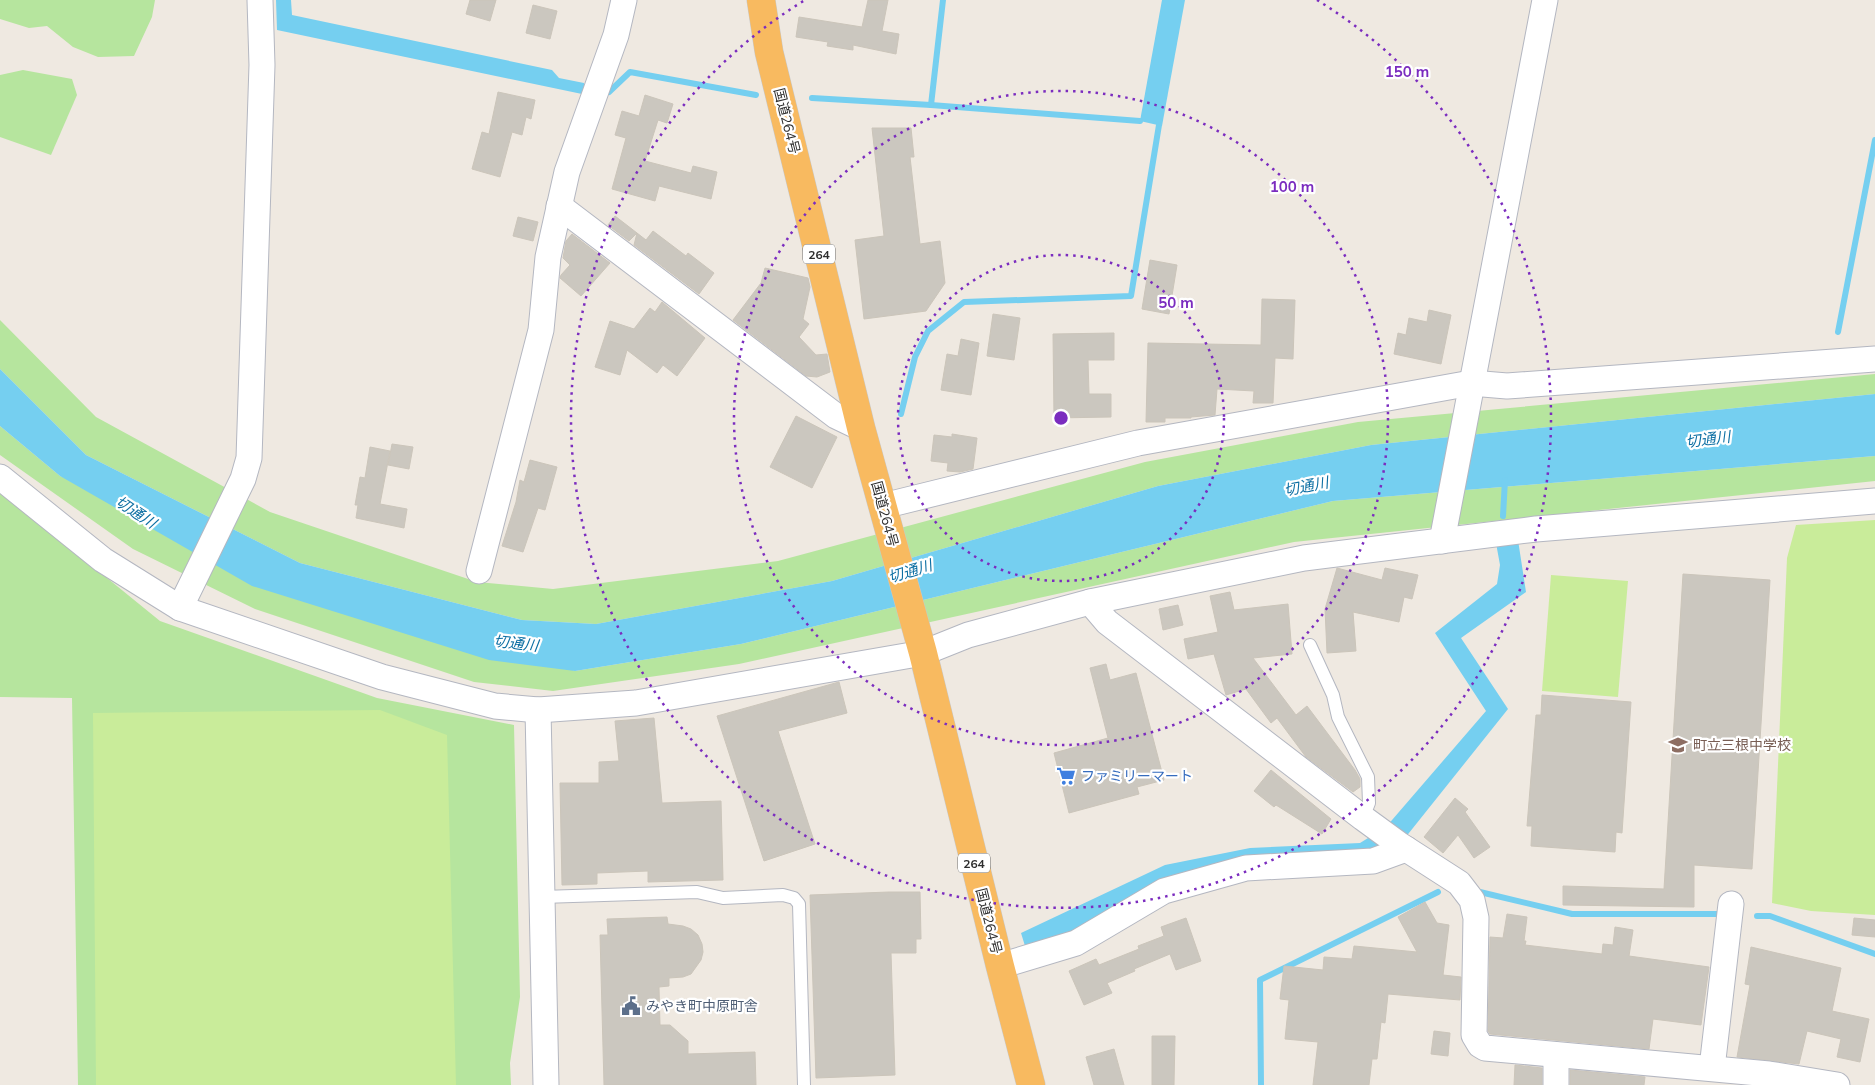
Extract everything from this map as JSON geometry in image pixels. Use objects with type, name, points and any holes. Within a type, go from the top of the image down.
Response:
[{"type":"highway","name":"国道264号","points":[[761,0],[769,52],[861,428],[921,646],[1031,1085]]},
{"type":"street","points":[[182,603],[243,479],[248,458],[262,65],[260,0]]},
{"type":"street","points":[[479,571],[541,330],[548,257],[567,172],[616,35],[624,0]]},
{"type":"street","points":[[1443,536],[1544,0]]},
{"type":"street","points":[[559,206],[836,416],[861,428]]},
{"type":"street","points":[[883,506],[1138,443],[1470,389],[1875,359]]},
{"type":"street","points":[[0,477],[104,560],[182,603],[382,677],[495,706],[538,710],[636,703],[921,646],[1090,602],[1304,558],[1443,536],[1875,501]]},
{"type":"street","points":[[1090,602],[1107,622],[1368,821],[1403,847],[1459,883],[1472,900],[1476,918],[1474,1035],[1480,1045],[1485,1048],[1769,1074],[1837,1085]]},
{"type":"street","points":[[538,710],[546,1085]]},
{"type":"street","points":[[1000,966],[1076,943],[1164,891],[1246,868],[1373,862],[1403,847]]},
{"type":"street","points":[[1712,1068],[1731,904]]},
{"type":"street","points":[[1556,1055],[1556,1085]]},
{"type":"lane","points":[[1310,645],[1333,695],[1338,717],[1368,777],[1368,821]]},
{"type":"lane","points":[[542,897],[697,892],[722,898],[783,896],[794,898],[800,904],[804,1085]]},
{"type":"green space","points":[[0,0],[155,0],[152,17],[134,56],[98,57],[73,47],[47,26],[29,28],[0,19]]},
{"type":"green space","points":[[23,70],[72,79],[77,95],[51,155],[0,137],[0,75]]},
{"type":"green space","points":[[0,320],[96,417],[270,512],[477,582],[553,589],[778,561],[1145,462],[1358,422],[1875,374],[1875,394],[1371,445],[1158,486],[832,581],[596,624],[522,620],[300,563],[86,455],[0,369]]},
{"type":"green space","points":[[0,426],[60,476],[575,671],[741,644],[1333,501],[1875,456],[1875,481],[1294,542],[739,664],[553,691],[474,682],[255,609],[133,549],[0,455]]},
{"type":"green space","points":[[0,491],[160,621],[377,698],[514,725],[520,997],[510,1063],[511,1085],[78,1085],[72,698],[0,697]]},
{"type":"green space","points":[[1875,520],[1875,915],[1811,911],[1772,903],[1787,558],[1796,525]]},
{"type":"green space","points":[[1551,575],[1628,581],[1618,697],[1542,691]]},
{"type":"green space","points":[[380,710],[447,735],[456,1085],[96,1085],[93,713]]},
{"type":"water","points":[[276,0],[291,0],[292,15],[552,70],[559,78],[584,83],[585,89],[582,94],[277,30]]},
{"type":"water","points":[[1162,0],[1185,0],[1162,126],[1140,121]]},
{"type":"water","name":"切通川","points":[[0,369],[86,455],[300,563],[522,620],[596,624],[832,581],[1158,486],[1371,445],[1875,394],[1875,456],[1333,501],[741,644],[575,671],[489,660],[252,586],[60,476],[0,426]]},
{"type":"water","points":[[1518,540],[1526,592],[1461,638],[1508,709],[1397,848],[1245,862],[1085,929],[1025,946],[1021,933],[1165,865],[1250,848],[1360,843],[1386,827],[1486,711],[1435,633],[1497,584],[1500,565],[1496,543]]},
{"type":"building","points":[[470,0],[496,0],[490,21],[466,14]]},
{"type":"building","points":[[868,0],[888,0],[882,31],[899,34],[896,54],[853,45],[853,50],[827,46],[828,42],[796,37],[799,17],[862,27]]},
{"type":"building","points":[[533,5],[557,11],[550,39],[526,33]]},
{"type":"building","points":[[498,92],[535,100],[531,119],[526,117],[522,135],[512,132],[500,177],[472,169],[482,132],[489,134]]},
{"type":"building","points":[[645,95],[673,104],[667,123],[658,120],[645,161],[691,173],[693,166],[717,172],[711,199],[659,186],[655,201],[612,189],[626,138],[615,135],[622,111],[639,116]]},
{"type":"building","points":[[872,128],[911,128],[914,157],[910,157],[920,244],[940,241],[945,283],[926,311],[864,319],[855,240],[884,236]]},
{"type":"building","points":[[615,216],[637,233],[629,241],[608,225]]},
{"type":"building","points":[[518,217],[538,222],[533,241],[513,236]]},
{"type":"building","points":[[653,231],[686,256],[688,253],[714,273],[699,294],[634,245],[637,233],[646,240]]},
{"type":"building","points":[[572,234],[610,263],[581,296],[560,278],[570,265],[563,258],[566,241]]},
{"type":"building","points":[[1150,260],[1177,265],[1169,314],[1142,309]]},
{"type":"building","points":[[765,268],[808,278],[810,287],[803,319],[809,324],[799,337],[816,355],[827,354],[830,372],[817,377],[806,376],[733,320],[761,283]]},
{"type":"building","points":[[1262,299],[1295,300],[1293,359],[1275,358],[1273,403],[1253,403],[1254,391],[1217,389],[1215,415],[1191,418],[1165,418],[1165,422],[1146,422],[1148,343],[1261,345]]},
{"type":"building","points":[[662,302],[705,338],[677,376],[663,365],[657,373],[627,350],[620,375],[595,367],[610,321],[634,329],[650,308],[655,312]]},
{"type":"building","points":[[1429,310],[1451,315],[1441,364],[1394,354],[1398,333],[1406,335],[1409,318],[1427,322]]},
{"type":"building","points":[[993,314],[1020,318],[1014,360],[987,356]]},
{"type":"building","points":[[1114,333],[1114,360],[1088,360],[1089,394],[1111,394],[1111,417],[1054,418],[1053,334]]},
{"type":"building","points":[[961,339],[979,343],[971,395],[941,390],[947,354],[958,356]]},
{"type":"building","points":[[796,416],[837,437],[812,488],[770,467]]},
{"type":"building","points":[[952,434],[977,438],[973,469],[960,472],[947,471],[948,463],[931,461],[934,435],[952,437]]},
{"type":"building","points":[[392,444],[413,447],[409,469],[388,465]]},
{"type":"building","points":[[370,447],[390,451],[380,504],[407,509],[404,528],[356,518],[358,505],[355,505],[360,477],[365,478]]},
{"type":"building","points":[[530,460],[557,467],[545,510],[538,508],[523,552],[502,546],[516,502],[520,480],[524,482]]},
{"type":"building","points":[[1337,568],[1382,580],[1385,568],[1418,575],[1412,599],[1404,597],[1399,622],[1353,612],[1356,651],[1327,653],[1325,609]]},
{"type":"building","points":[[1683,574],[1770,580],[1752,869],[1694,865],[1694,907],[1563,905],[1563,886],[1664,889]]},
{"type":"building","points":[[1230,592],[1234,610],[1288,604],[1292,654],[1253,658],[1296,715],[1307,706],[1355,770],[1360,779],[1360,787],[1353,792],[1306,757],[1277,718],[1271,723],[1246,689],[1226,695],[1214,654],[1188,659],[1184,639],[1218,632],[1210,596]]},
{"type":"building","points":[[1178,605],[1183,625],[1163,630],[1159,609]]},
{"type":"building","points":[[1106,664],[1110,680],[1136,673],[1164,780],[1137,787],[1139,794],[1069,813],[1054,753],[1108,738],[1090,668]]},
{"type":"building","points":[[839,682],[847,713],[778,731],[815,844],[764,861],[717,716]]},
{"type":"building","points":[[1542,695],[1631,702],[1622,833],[1616,832],[1615,852],[1531,846],[1532,826],[1527,826],[1536,715],[1541,715]]},
{"type":"building","points":[[654,718],[662,803],[721,801],[723,880],[648,882],[648,871],[597,873],[597,884],[562,885],[560,783],[599,783],[599,762],[619,761],[615,721]]},
{"type":"building","points":[[1271,770],[1331,819],[1322,834],[1276,805],[1274,807],[1254,791]]},
{"type":"building","points":[[1455,798],[1468,809],[1465,812],[1490,847],[1474,858],[1458,835],[1443,853],[1424,837]]},
{"type":"building","points":[[920,892],[921,939],[916,939],[916,953],[891,953],[895,1075],[816,1078],[810,895]]},
{"type":"building","points":[[1425,902],[1437,923],[1449,925],[1443,975],[1461,977],[1460,1000],[1388,994],[1385,1023],[1381,1022],[1377,1059],[1372,1059],[1369,1085],[1313,1085],[1318,1042],[1285,1039],[1289,1000],[1280,999],[1284,966],[1323,970],[1324,957],[1352,959],[1354,946],[1417,952],[1398,917]]},
{"type":"building","points":[[1507,914],[1527,917],[1525,945],[1602,954],[1603,944],[1613,945],[1615,927],[1633,930],[1629,956],[1709,967],[1701,1025],[1653,1019],[1649,1049],[1490,1034],[1488,1031],[1490,937],[1503,938]]},
{"type":"building","name":"みやき町中原町舎","points":[[667,917],[668,924],[683,926],[691,929],[698,935],[703,952],[701,960],[691,974],[683,977],[669,978],[669,986],[659,987],[660,1025],[670,1025],[688,1041],[688,1054],[755,1052],[756,1085],[604,1085],[600,935],[608,935],[607,919]]},
{"type":"building","points":[[1186,918],[1201,961],[1176,970],[1170,954],[1107,983],[1112,993],[1084,1005],[1069,971],[1096,959],[1099,965],[1139,949],[1138,946],[1164,936],[1161,927]]},
{"type":"building","points":[[1854,918],[1875,920],[1875,937],[1852,935]]},
{"type":"building","points":[[1751,947],[1841,968],[1832,1011],[1869,1019],[1860,1062],[1837,1057],[1841,1039],[1807,1031],[1799,1064],[1737,1057],[1750,985],[1745,984]]},
{"type":"building","points":[[1434,1031],[1450,1033],[1448,1056],[1431,1054]]},
{"type":"building","points":[[1152,1036],[1175,1036],[1174,1085],[1152,1085]]},
{"type":"building","points":[[1114,1049],[1124,1085],[1094,1085],[1086,1057]]},
{"type":"building","points":[[1515,1065],[1542,1068],[1542,1085],[1514,1085]]},
{"type":"building","points":[[1570,1070],[1645,1077],[1644,1085],[1570,1085]]},
{"type":"waterway","points":[[931,105],[943,0]]},
{"type":"waterway","points":[[609,92],[630,72],[756,95]]},
{"type":"waterway","points":[[812,98],[1140,121]]},
{"type":"waterway","points":[[901,414],[915,357],[928,331],[964,302],[1131,296],[1159,125]]},
{"type":"waterway","points":[[1838,332],[1875,140]]},
{"type":"waterway","points":[[1503,516],[1505,480]]},
{"type":"waterway","points":[[1261,1085],[1260,980],[1438,892]]},
{"type":"waterway","points":[[1480,892],[1572,914],[1719,914]]},
{"type":"waterway","points":[[1757,916],[1770,916],[1875,954]]},
{"type":"place","name":"町立三根中学校","points":[[1678,745]]},
{"type":"place","name":"ファミリーマート","points":[[1066,776]]},
{"type":"place","name":"みやき町中原町舎","points":[[631,1006]]}]
